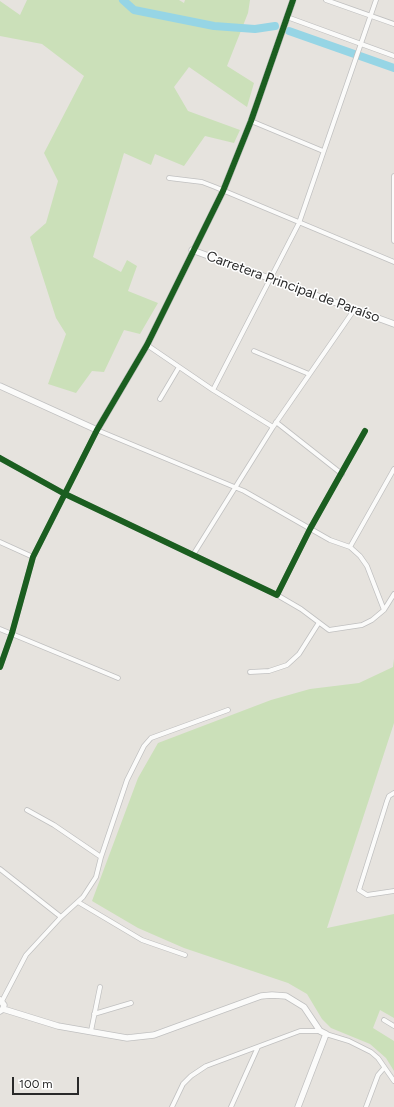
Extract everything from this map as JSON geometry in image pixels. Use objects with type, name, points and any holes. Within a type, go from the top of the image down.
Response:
[{"type":"street","points":[[0,667],[12,633],[33,557],[97,430],[147,345],[192,250],[223,191],[251,121],[293,0]]},
{"type":"street","points":[[326,0],[394,24]]},
{"type":"street","points":[[214,390],[300,222],[323,151],[362,44],[376,0]]},
{"type":"street","points":[[288,17],[394,56]]},
{"type":"street","points":[[251,121],[323,151]]},
{"type":"street","points":[[394,176],[394,241]]},
{"type":"street","points":[[169,178],[202,182],[394,262]]},
{"type":"street","name":"Carretera Principal de Paraíso","points":[[192,250],[394,324]]},
{"type":"street","points":[[193,555],[276,422],[354,310]]},
{"type":"street","points":[[147,345],[273,427]]},
{"type":"street","points":[[254,352],[309,374]]},
{"type":"street","points":[[160,399],[179,367]]},
{"type":"street","points":[[0,386],[97,430],[244,491],[330,540],[350,547],[360,556],[367,566],[384,610]]},
{"type":"street","points":[[276,422],[342,474]]},
{"type":"street","points":[[277,596],[310,529],[365,431]]},
{"type":"street","points":[[0,459],[64,493],[277,596],[301,609],[318,624],[329,630],[362,625],[384,610],[394,594]]},
{"type":"street","points":[[350,547],[394,469]]},
{"type":"street","points":[[0,542],[33,557]]},
{"type":"street","points":[[250,672],[269,671],[287,665],[299,654],[318,624]]},
{"type":"street","points":[[0,629],[118,678]]},
{"type":"street","points":[[228,710],[151,738],[144,746],[127,780],[101,857],[96,877],[83,897],[26,955],[13,983],[1,1001],[2,1010],[47,1023],[120,1038],[154,1035],[268,995],[286,996],[304,1007],[320,1031]]},
{"type":"street","points":[[394,793],[386,801],[359,890],[363,895],[394,891]]},
{"type":"street","points":[[27,810],[54,825],[101,857]]},
{"type":"street","points":[[0,869],[61,918]]},
{"type":"street","points":[[78,902],[142,940],[185,955]]},
{"type":"street","points":[[91,1031],[100,987]]},
{"type":"street","points":[[94,1014],[131,1003]]},
{"type":"street","points":[[384,1020],[394,1026]]},
{"type":"street","points":[[172,1107],[181,1087],[191,1076],[206,1066],[300,1031],[320,1031],[349,1041],[371,1052],[378,1058],[394,1081]]},
{"type":"street","points":[[298,1107],[326,1034]]},
{"type":"street","points":[[231,1107],[258,1047]]},
{"type":"street","points":[[366,1107],[378,1075],[384,1068]]},
{"type":"green space","points":[[27,0],[179,0],[184,3],[185,0],[250,0],[248,13],[227,66],[254,83],[247,107],[189,67],[174,87],[188,111],[240,130],[234,143],[205,136],[184,166],[155,154],[151,165],[124,153],[93,257],[121,272],[127,260],[137,266],[128,291],[158,303],[140,334],[124,330],[104,372],[92,371],[76,393],[48,384],[66,334],[56,318],[30,237],[46,223],[58,181],[44,153],[84,76],[42,44],[0,36],[0,1],[20,15]]},
{"type":"green space","points":[[394,659],[394,723],[327,928],[394,914],[394,1018],[380,1010],[373,1028],[394,1041],[394,1071],[386,1058],[370,1044],[331,1028],[322,1019],[307,994],[288,983],[184,948],[138,928],[92,901],[138,778],[158,743],[271,700],[310,689],[359,683],[393,667]]},
{"type":"waterway","points":[[123,0],[134,10],[214,26],[255,29],[275,26]]},
{"type":"waterway","points":[[289,31],[394,68]]},
{"type":"cycle path","points":[[0,667],[12,633],[33,557],[97,430],[147,345],[223,191],[251,121],[293,0]]},
{"type":"cycle path","points":[[0,458],[63,493],[277,595],[310,529],[365,431]]}]
